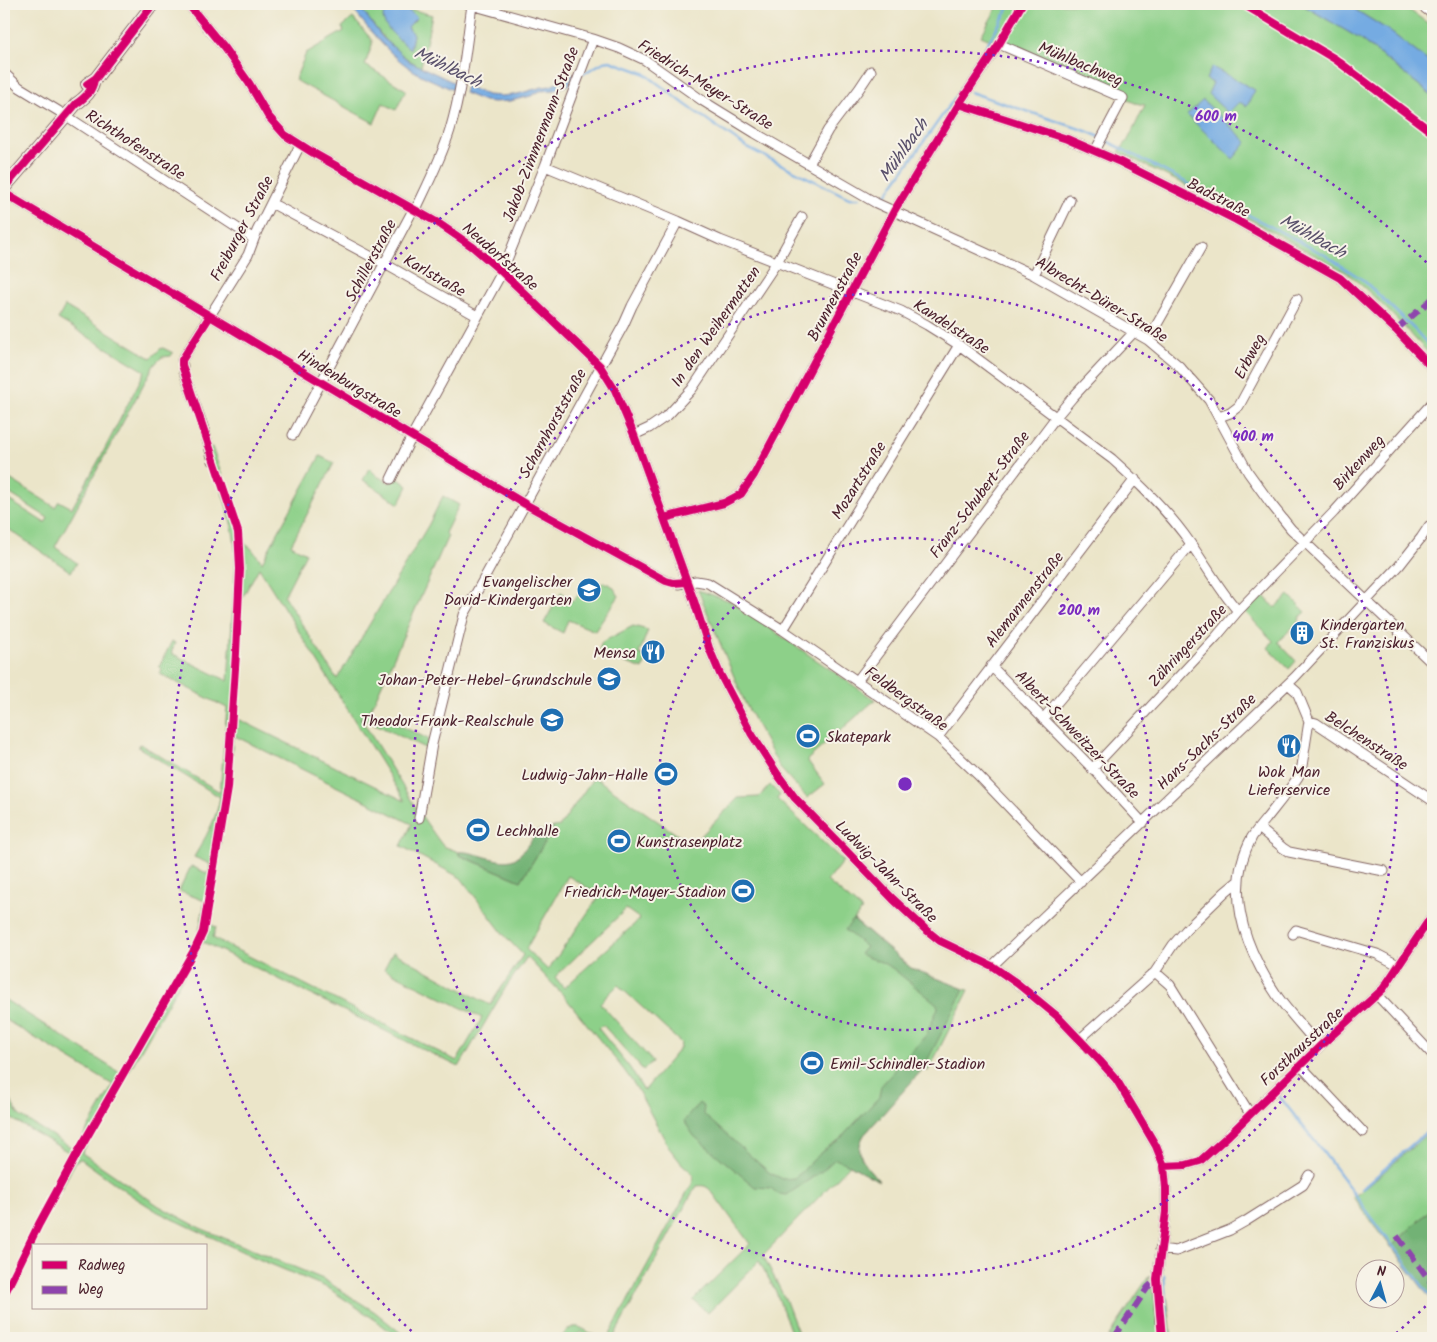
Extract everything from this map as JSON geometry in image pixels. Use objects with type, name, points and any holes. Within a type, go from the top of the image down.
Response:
[{"type":"main road","points":[[4,188],[76,104],[93,88],[94,80],[153,4]]},
{"type":"street","points":[[1421,4],[1433,13]]},
{"type":"street","name":"Friedrich-Meyer-Straße","points":[[475,5],[592,39],[645,60],[702,100],[755,133],[863,196],[894,211]]},
{"type":"street","name":"Schillerstraße","points":[[293,435],[414,208],[418,205],[436,166],[450,130],[460,88],[475,5]]},
{"type":"street","name":"Neudorfstraße","points":[[193,6],[249,83],[268,116],[285,135],[438,222],[473,247],[502,272],[600,366],[615,390],[634,435],[687,582]]},
{"type":"street","name":"Jakob-Zimmermann-Straße","points":[[391,478],[502,272],[545,166],[592,39]]},
{"type":"street","name":"Brunnenstraße","points":[[664,518],[724,503],[741,494],[754,475],[894,211],[962,100],[999,44]]},
{"type":"street","name":"Mühlbachweg","points":[[999,44],[1123,98],[1097,148]]},
{"type":"street","points":[[809,164],[828,130],[871,71]]},
{"type":"street","name":"Richthofenstraße","points":[[4,73],[19,87],[254,239]]},
{"type":"street","name":"Badstraße","points":[[962,100],[1097,148],[1236,220],[1340,278],[1396,330],[1433,369]]},
{"type":"street","name":"Freiburger Straße","points":[[213,461],[184,372],[182,360],[248,255],[300,145]]},
{"type":"street","name":"Kandelstraße","points":[[545,166],[720,240],[901,311],[928,325],[959,345],[1056,417],[1112,459],[1135,479],[1164,510],[1191,544],[1238,612]]},
{"type":"street","name":"Hindenburgstraße","points":[[4,193],[525,504],[666,581],[673,584],[687,582]]},
{"type":"street","points":[[1034,275],[1070,200]]},
{"type":"street","name":"Karlstraße","points":[[272,203],[477,316]]},
{"type":"street","name":"Albrecht-Dürer-Straße","points":[[894,211],[1034,275],[1148,340],[1179,366],[1209,400],[1248,472],[1291,529],[1433,664]]},
{"type":"street","name":"In den Weihermatten","points":[[634,435],[668,414],[692,389],[777,262],[802,217]]},
{"type":"street","name":"Scharnhorststraße","points":[[419,818],[432,744],[464,615],[624,324],[678,221]]},
{"type":"street","points":[[1148,340],[1201,247]]},
{"type":"street","name":"Erbweg","points":[[1219,418],[1239,406],[1296,299]]},
{"type":"street","name":"Franz-Schubert-Straße","points":[[857,681],[1056,417],[1134,332]]},
{"type":"street","name":"Mozartstraße","points":[[783,630],[959,345]]},
{"type":"street","name":"Birkenweg","points":[[1305,543],[1433,402]]},
{"type":"street","name":"Alemannenstraße","points":[[938,737],[1135,479]]},
{"type":"street","name":"Hans-Sachs-Straße","points":[[992,966],[1288,684],[1399,566],[1429,526]]},
{"type":"street","name":"Zähringerstraße","points":[[1092,769],[1305,543]]},
{"type":"street","points":[[1043,719],[1191,544]]},
{"type":"street","name":"Feldbergstraße","points":[[687,582],[708,583],[783,630],[938,737],[973,770],[1081,882]]},
{"type":"street","name":"Ludwig-Jahn-Straße","points":[[687,582],[709,648],[722,679],[751,733],[778,775],[796,798],[893,899],[925,929],[940,941],[992,966],[1018,984],[1080,1039],[1116,1079],[1156,1146],[1164,1166],[1166,1212],[1156,1279],[1160,1323]]},
{"type":"street","name":"Albert-Schweitzer-Straße","points":[[991,666],[1143,823]]},
{"type":"street","points":[[1288,684],[1297,692],[1309,721],[1302,766],[1298,777],[1253,836],[1246,852],[1238,882],[1240,913],[1247,938],[1259,966],[1279,997],[1319,1047]]},
{"type":"street","name":"Belchenstraße","points":[[1309,721],[1316,723],[1433,801]]},
{"type":"street","points":[[1259,828],[1289,852],[1384,871]]},
{"type":"street","points":[[1080,1039],[1155,972],[1186,930],[1238,882]]},
{"type":"street","name":"Forsthausstraße","points":[[1164,1166],[1186,1165],[1200,1161],[1319,1047],[1383,989],[1433,914]]},
{"type":"street","points":[[1293,934],[1296,930],[1377,954],[1398,965]]},
{"type":"street","points":[[1155,972],[1170,985],[1250,1114]]},
{"type":"street","points":[[1377,995],[1433,1055]]},
{"type":"street","points":[[1301,1066],[1363,1132]]},
{"type":"street","points":[[1160,1249],[1176,1251],[1230,1230],[1303,1185],[1310,1175]]},
{"type":"green space","points":[[361,4],[391,4],[432,15],[421,67],[394,48],[359,6]],"holes":[[[395,7],[409,11],[417,18],[408,27],[413,35],[410,49],[387,9]]]},
{"type":"green space","points":[[999,4],[1301,4],[1360,39],[1433,96],[1433,358],[1381,304],[1347,273],[1207,196],[1119,152],[1128,140],[1145,105],[1135,103],[981,36]]},
{"type":"green space","points":[[1346,4],[1401,4],[1433,27],[1433,65],[1388,30]]},
{"type":"green space","points":[[353,18],[372,40],[365,65],[406,90],[396,110],[383,103],[374,123],[295,80],[306,53],[344,31],[342,27]]},
{"type":"green space","points":[[65,306],[151,358],[163,348],[173,353],[171,356],[162,357],[154,365],[55,547],[77,563],[71,572],[4,526],[4,497],[45,523],[48,518],[4,490],[4,478],[5,476],[55,507],[59,501],[72,508],[145,371],[58,319]]},
{"type":"green space","points":[[212,447],[245,544],[251,548],[262,562],[320,456],[334,463],[291,545],[306,553],[284,596],[337,679],[429,524],[443,496],[459,505],[445,533],[448,536],[370,711],[428,739],[427,749],[360,717],[416,808],[443,846],[459,852],[459,855],[521,881],[554,827],[560,826],[594,777],[692,845],[738,798],[759,797],[770,785],[780,795],[777,799],[843,861],[827,881],[862,910],[854,920],[911,968],[969,990],[928,1071],[922,1069],[864,1135],[860,1154],[862,1160],[879,1181],[850,1165],[763,1255],[786,1301],[800,1338],[793,1338],[776,1292],[759,1261],[708,1313],[693,1300],[750,1244],[712,1192],[707,1187],[697,1186],[613,1338],[592,1338],[580,1332],[575,1338],[561,1338],[567,1330],[573,1327],[579,1327],[601,1337],[608,1337],[692,1184],[693,1176],[670,1149],[636,1087],[624,1070],[564,996],[527,957],[506,987],[459,1067],[203,942],[82,1153],[159,1206],[200,1228],[323,1279],[375,1312],[407,1338],[399,1338],[328,1288],[256,1258],[158,1212],[81,1159],[76,1161],[55,1200],[51,1197],[72,1156],[70,1153],[12,1119],[5,1103],[4,1095],[4,1053],[9,1094],[20,1116],[74,1149],[76,1149],[113,1085],[4,1019],[4,999],[120,1073],[188,958],[198,937],[205,901],[179,891],[191,866],[209,874],[210,864],[194,857],[213,821],[220,797],[138,747],[140,744],[220,792],[227,708],[160,674],[162,669],[159,667],[172,641],[175,643],[171,653],[228,681],[236,562],[235,547],[226,504],[207,449]],"holes":[[[259,568],[405,801],[234,717],[240,644],[241,600]],[[233,735],[412,824],[401,846],[461,878],[504,935],[523,955],[490,1005],[393,952],[384,969],[482,1018],[457,1061],[213,938],[216,927],[207,923],[229,789]],[[568,876],[600,895],[548,970],[526,949]],[[626,909],[640,919],[564,988],[555,977]],[[618,985],[681,1043],[680,1048],[644,1091],[630,1068],[598,1028],[603,1025],[643,1070],[653,1062],[600,1003]]]},
{"type":"green space","points":[[369,468],[377,476],[390,483],[395,476],[408,486],[399,504],[363,480]]},
{"type":"green space","name":"Evangelischer David-Kindergarten","points":[[591,577],[601,584],[603,582],[607,585],[608,583],[619,596],[595,631],[568,620],[563,633],[544,623],[561,592],[573,601]]},
{"type":"green space","points":[[698,590],[730,601],[875,700],[807,760],[825,784],[807,798],[780,768],[745,703]]},
{"type":"green space","points":[[1262,594],[1275,608],[1289,595],[1306,612],[1278,642],[1296,661],[1289,669],[1268,648],[1273,641],[1245,612]]},
{"type":"green space","points":[[633,626],[648,630],[639,654],[647,657],[643,669],[598,653],[602,642]]},
{"type":"green space","points":[[554,827],[521,881],[459,855],[459,852],[465,852],[508,861],[517,857],[537,831],[545,831]]},
{"type":"green space","points":[[853,920],[911,968],[964,989],[923,1069],[864,1135],[860,1154],[862,1160],[879,1181],[835,1159],[822,1171],[787,1195],[778,1194],[771,1188],[755,1187],[694,1136],[684,1121],[699,1103],[704,1107],[703,1114],[770,1173],[783,1179],[794,1178],[829,1146],[839,1140],[879,1097],[881,1086],[926,1035],[938,1008],[937,1004],[892,968],[860,954],[866,947],[845,930]]},
{"type":"green space","points":[[1433,1129],[1433,1207],[1391,1247],[1353,1197]]},
{"type":"green space","points":[[1433,1207],[1433,1302],[1404,1264],[1404,1260],[1401,1260],[1391,1247]]},
{"type":"green space","points":[[1149,1276],[1148,1287],[1167,1296],[1172,1338],[1108,1338]]},
{"type":"water","points":[[350,4],[358,4],[382,37],[409,61],[455,83],[453,90],[418,73],[400,61],[376,38]]},
{"type":"water","points":[[1301,4],[1346,4],[1388,30],[1433,65],[1433,96],[1360,39]]},
{"type":"water","points":[[395,7],[409,11],[417,17],[408,27],[413,35],[410,49],[393,34],[384,21],[383,16],[387,11]]},
{"type":"water","points":[[1212,67],[1255,90],[1247,106],[1239,102],[1228,113],[1208,94],[1213,83],[1206,79]]},
{"type":"water","points":[[574,73],[570,84],[555,90],[540,91],[531,96],[510,101],[484,101],[464,93],[466,86],[487,95],[518,94],[551,86]]},
{"type":"water","points":[[1203,100],[1247,142],[1233,159],[1187,115]]},
{"type":"waterway","points":[[961,89],[1011,4]]},
{"type":"waterway","name":"Mühlbach","points":[[584,73],[604,62],[610,61],[644,73],[746,147],[849,198],[860,198]]},
{"type":"waterway","name":"Mühlbach","points":[[873,197],[886,195],[961,89],[965,90]]},
{"type":"waterway","name":"Mühlbach","points":[[970,92],[1100,137]]},
{"type":"waterway","name":"Mühlbach","points":[[1105,140],[1325,255],[1363,280],[1433,350]]},
{"type":"waterway","points":[[1279,1096],[1433,1300]]},
{"type":"waterway","points":[[1362,1189],[1433,1126]]},
{"type":"waterway","points":[[1164,1276],[1168,1338]]},
{"type":"marked path","points":[[1396,330],[1433,298]]},
{"type":"marked path","points":[[1397,1236],[1433,1285]]},
{"type":"marked path","points":[[1114,1338],[1148,1287],[1157,1279]]},
{"type":"cycle path","points":[[87,84],[96,78],[153,4]]},
{"type":"cycle path","points":[[188,4],[224,48],[249,83],[268,116],[285,135],[315,154],[438,223],[473,247],[502,272],[600,366],[615,390],[634,435],[709,648],[720,674],[751,733],[778,775],[795,798],[893,899],[925,929],[940,941],[992,966],[1018,984],[1057,1016],[1116,1079],[1156,1146],[1164,1166],[1166,1188],[1166,1212],[1157,1279],[1162,1338]]},
{"type":"cycle path","points":[[664,518],[724,503],[741,494],[754,475],[894,211],[1022,4]]},
{"type":"cycle path","points":[[1243,4],[1335,59],[1433,133]]},
{"type":"cycle path","points":[[4,188],[76,104],[88,94],[94,80]]},
{"type":"cycle path","points":[[959,104],[1067,139],[1118,161],[1236,220],[1340,278],[1396,330],[1433,369]]},
{"type":"cycle path","points":[[4,193],[525,504],[666,581],[673,583],[687,582]]},
{"type":"cycle path","points":[[4,1295],[39,1224],[77,1154],[203,932],[227,788],[240,569],[238,532],[182,365],[182,360],[210,316]]},
{"type":"cycle path","points":[[1164,1166],[1186,1165],[1200,1161],[1229,1135],[1319,1047],[1383,989],[1433,914]]},
{"type":"place","name":"Evangelischer David-Kindergarten","points":[[589,590]]},
{"type":"place","name":"Kindergarten St. Franziskus","points":[[1302,633]]},
{"type":"place","name":"Mensa","points":[[653,652]]},
{"type":"place","name":"Johan-Peter-Hebel-Grundschule","points":[[609,679]]},
{"type":"place","name":"Theodor-Frank-Realschule","points":[[552,720]]},
{"type":"place","name":"Skatepark","points":[[808,736]]},
{"type":"place","name":"Wok Man Lieferservice","points":[[1289,746]]},
{"type":"place","name":"Ludwig-Jahn-Halle","points":[[666,774]]},
{"type":"place","name":"Lechhalle","points":[[478,830]]},
{"type":"place","name":"Kunstrasenplatz","points":[[619,841]]},
{"type":"place","name":"Friedrich-Mayer-Stadion","points":[[743,891]]},
{"type":"place","name":"Emil-Schindler-Stadion","points":[[812,1063]]}]
